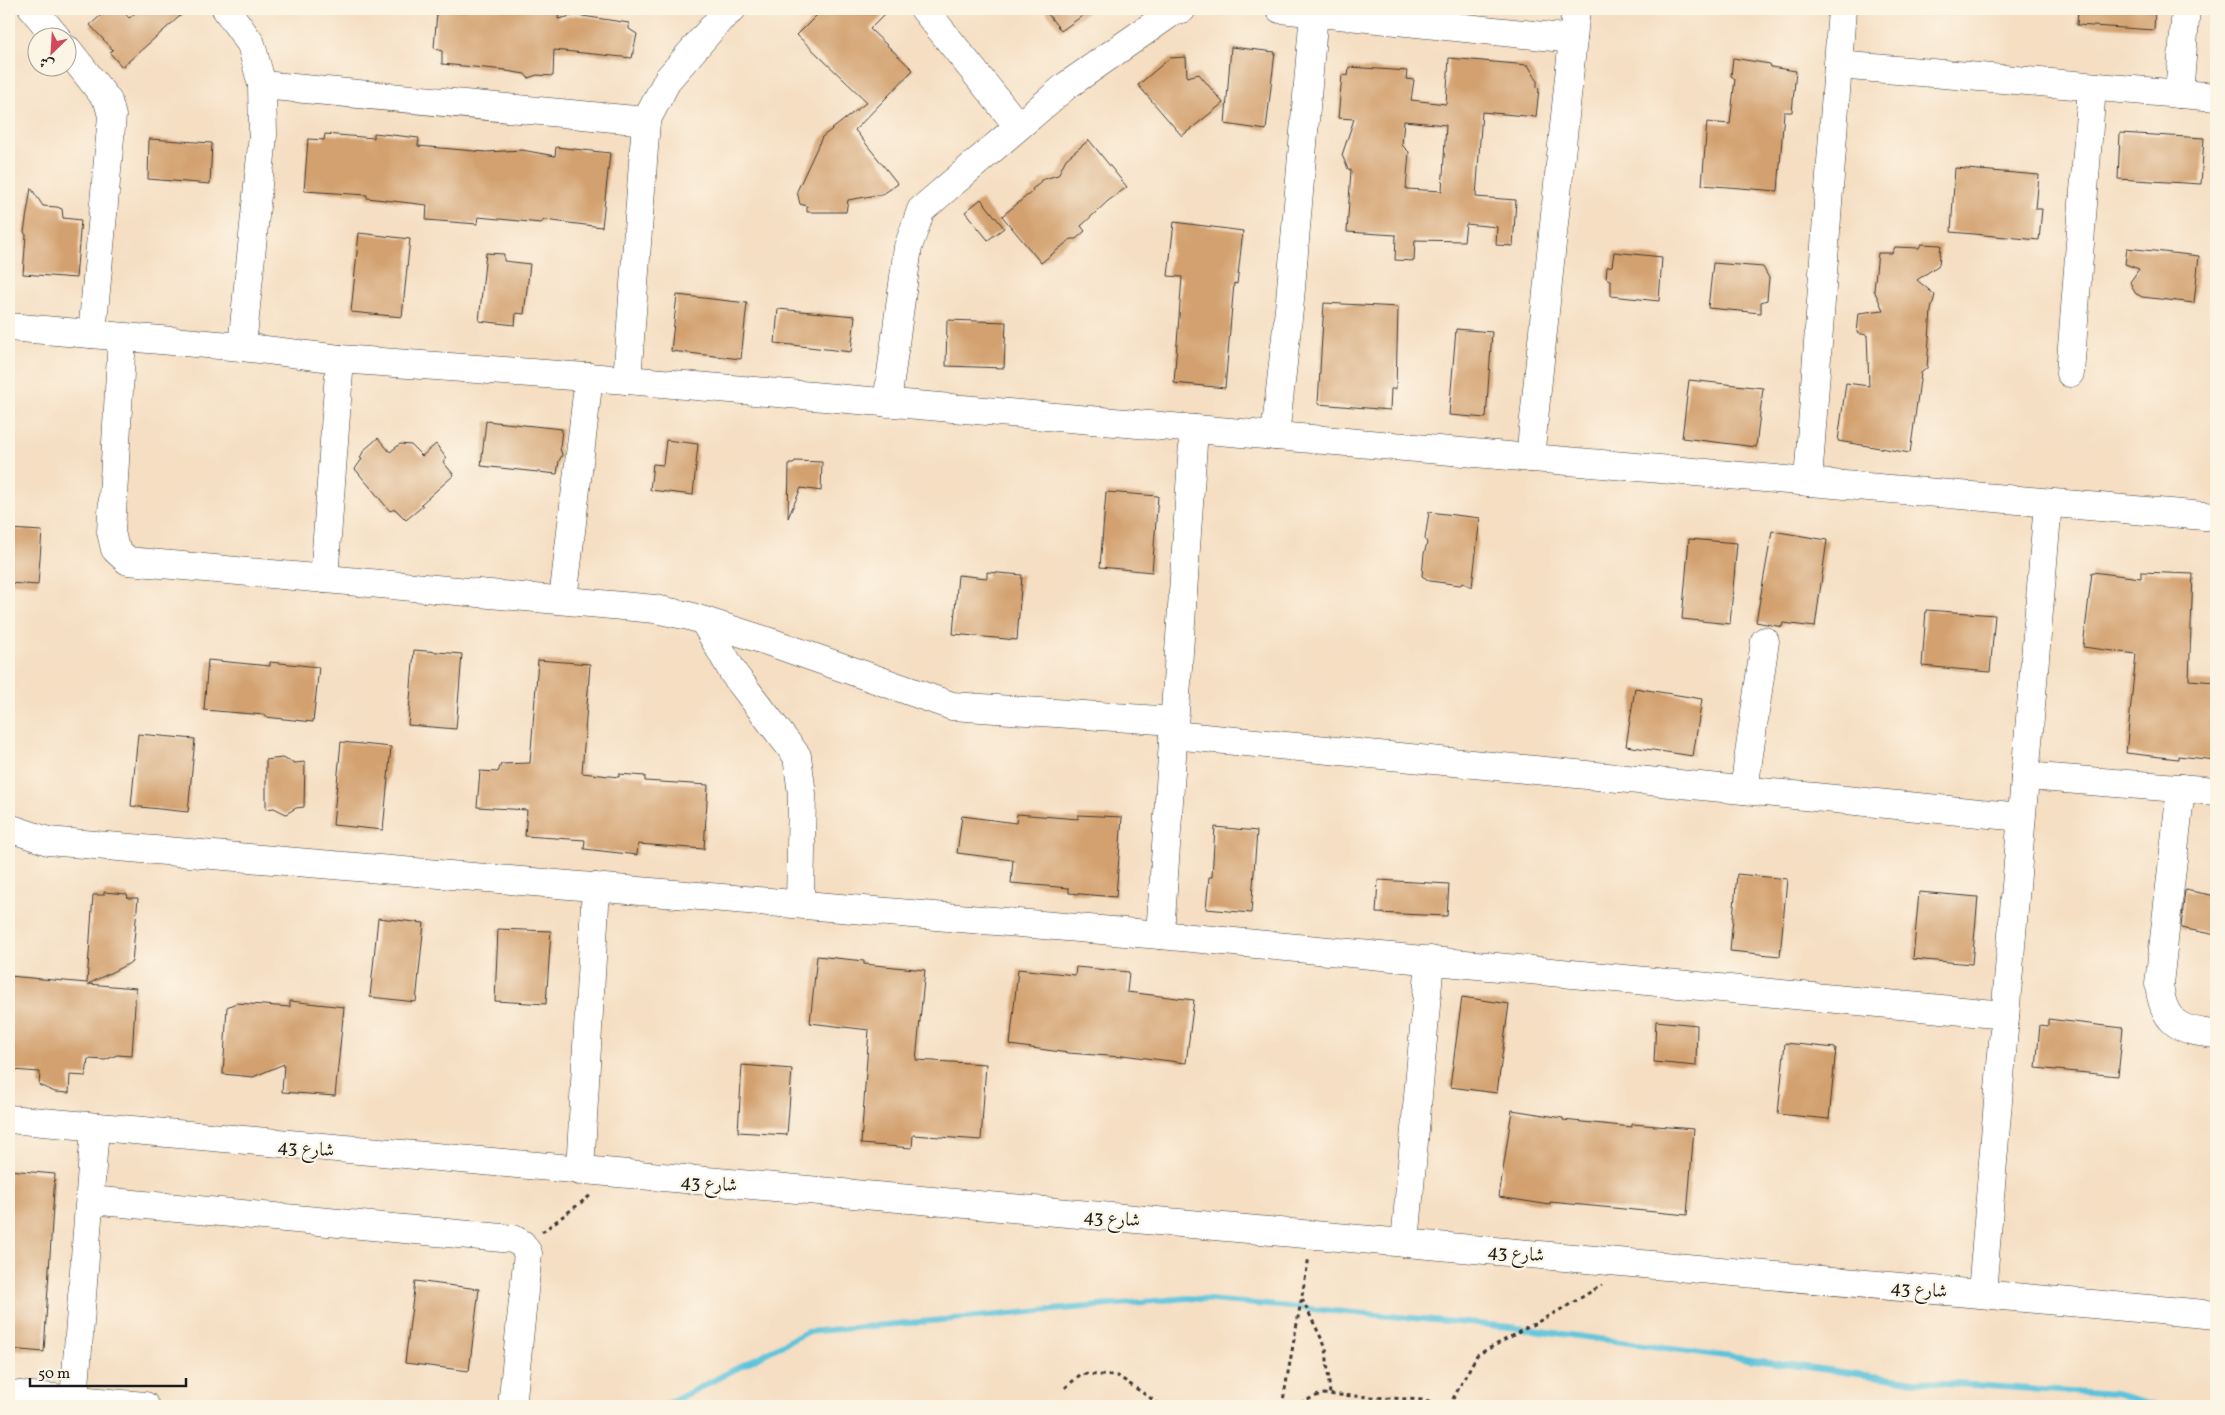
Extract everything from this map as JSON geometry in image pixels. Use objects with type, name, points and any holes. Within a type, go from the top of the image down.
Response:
[{"type":"street","points":[[33,9],[49,28]]},
{"type":"street","points":[[226,9],[251,44],[262,85],[263,135],[242,347]]},
{"type":"street","points":[[627,380],[646,121],[668,79],[720,19],[732,9]]},
{"type":"street","points":[[924,9],[1018,126]]},
{"type":"street","points":[[887,403],[908,247],[921,210],[1066,86],[1175,10],[1182,9]]},
{"type":"street","points":[[1280,9],[1573,39]]},
{"type":"street","points":[[1530,458],[1576,9]]},
{"type":"street","points":[[1808,482],[1842,9]]},
{"type":"street","points":[[2179,94],[2186,9]]},
{"type":"street","points":[[1275,436],[1290,300],[1314,12]]},
{"type":"street","points":[[78,63],[108,101],[112,116],[92,334]]},
{"type":"street","points":[[1838,65],[2216,97]]},
{"type":"street","points":[[262,85],[646,121]]},
{"type":"street","points":[[2070,373],[2092,87]]},
{"type":"street","points":[[9,327],[242,347],[340,358],[627,380],[2216,517]]},
{"type":"street","points":[[122,337],[111,532],[115,549],[128,561],[655,609],[704,621],[952,706],[1174,728],[1744,790],[2021,817]]},
{"type":"street","points":[[324,579],[340,358]]},
{"type":"street","points":[[563,600],[589,377]]},
{"type":"street","points":[[1160,934],[1194,429]]},
{"type":"street","points":[[1982,1293],[2048,503]]},
{"type":"street","points":[[704,621],[734,674],[797,756],[802,794],[800,904]]},
{"type":"street","points":[[1744,790],[1765,641]]},
{"type":"street","points":[[2025,776],[2216,791]]},
{"type":"street","points":[[2181,788],[2159,984],[2161,1003],[2171,1020],[2187,1030],[2216,1034]]},
{"type":"street","points":[[9,828],[48,841],[1160,934],[2005,1014]]},
{"type":"street","points":[[580,1171],[596,887]]},
{"type":"street","points":[[1405,1243],[1430,960]]},
{"type":"street","name":"شارع 43","points":[[9,1119],[2216,1315]]},
{"type":"street","points":[[74,1400],[95,1128]]},
{"type":"street","points":[[90,1200],[513,1238],[524,1246],[528,1253],[512,1406]]},
{"type":"street","points":[[9,1394],[144,1406]]},
{"type":"path","points":[[524,1246],[620,1174]]},
{"type":"path","points":[[1282,1406],[1313,1235]]},
{"type":"path","points":[[1449,1406],[1477,1355],[1567,1306],[1606,1282]]},
{"type":"path","points":[[1302,1298],[1326,1348],[1330,1395]]},
{"type":"path","points":[[1064,1388],[1081,1374],[1118,1376],[1162,1406]]},
{"type":"path","points":[[1294,1406],[1320,1394],[1422,1400],[1442,1406]]},
{"type":"building","points":[[108,9],[121,9],[129,18],[140,9],[188,9],[122,67],[110,53],[113,50],[90,25]]},
{"type":"building","points":[[448,9],[559,9],[558,19],[576,15],[629,23],[629,29],[637,34],[632,58],[554,50],[553,76],[537,75],[528,78],[525,74],[506,70],[442,64],[442,51],[434,48],[437,12],[445,12]]},
{"type":"building","points":[[823,9],[890,9],[870,29],[913,70],[855,130],[898,184],[883,194],[848,200],[846,212],[807,212],[807,206],[800,204],[797,191],[822,137],[867,102],[797,35]]},
{"type":"building","points":[[1044,9],[1092,9],[1061,31]]},
{"type":"building","points":[[2078,9],[2155,9],[2154,30],[2077,25]]},
{"type":"building","points":[[1231,47],[1275,52],[1266,130],[1225,124]]},
{"type":"building","points":[[1186,57],[1187,77],[1199,74],[1223,103],[1182,136],[1138,85],[1170,58]]},
{"type":"building","points":[[1449,58],[1528,65],[1537,80],[1537,87],[1539,89],[1536,117],[1482,112],[1476,197],[1516,200],[1513,246],[1496,245],[1497,227],[1466,224],[1464,241],[1415,240],[1414,261],[1395,260],[1396,235],[1347,232],[1351,170],[1348,169],[1342,155],[1354,119],[1338,118],[1342,75],[1348,76],[1349,67],[1407,71],[1406,79],[1414,80],[1411,100],[1446,104]],"holes":[[[1404,121],[1446,125],[1442,191],[1406,189],[1409,152],[1402,145]]]},
{"type":"building","points":[[1733,58],[1770,64],[1771,67],[1796,71],[1792,112],[1784,112],[1778,191],[1702,185],[1707,122],[1730,124],[1735,79],[1731,76]]},
{"type":"building","points":[[374,133],[419,138],[418,146],[486,152],[522,150],[555,156],[556,147],[610,153],[602,227],[544,220],[541,223],[478,217],[477,224],[426,220],[427,205],[367,198],[367,195],[304,191],[308,139],[324,140],[325,134],[374,138]]},
{"type":"building","points":[[2120,133],[2204,138],[2201,184],[2118,179]]},
{"type":"building","points":[[149,139],[212,143],[210,184],[148,179]]},
{"type":"building","points":[[1089,140],[1127,187],[1108,201],[1081,226],[1085,231],[1076,239],[1071,239],[1041,263],[1002,216],[1033,191],[1032,189],[1041,180],[1058,175],[1066,159]]},
{"type":"building","points":[[1955,168],[2039,175],[2036,209],[2042,209],[2039,240],[1951,232]]},
{"type":"building","points":[[31,188],[43,206],[62,209],[63,218],[81,220],[76,278],[23,274],[26,235],[24,232]]},
{"type":"building","points":[[981,199],[1004,228],[988,240],[965,212]]},
{"type":"building","points":[[1174,222],[1243,231],[1237,284],[1234,283],[1225,388],[1174,383],[1182,277],[1168,276]]},
{"type":"building","points":[[359,233],[410,239],[402,317],[351,312]]},
{"type":"building","points":[[1921,244],[1941,245],[1939,265],[1917,280],[1935,295],[1931,310],[1927,368],[1921,373],[1910,453],[1838,441],[1846,383],[1869,386],[1867,335],[1857,333],[1859,313],[1883,310],[1874,290],[1878,253],[1892,253],[1895,247],[1919,248]]},
{"type":"building","points":[[2127,248],[2199,256],[2194,303],[2142,297],[2135,293],[2130,282],[2139,269],[2125,264]]},
{"type":"building","points":[[1614,252],[1662,257],[1659,301],[1611,296],[1611,281],[1606,278],[1607,267],[1612,266]]},
{"type":"building","points":[[486,253],[504,254],[504,261],[530,264],[524,314],[516,313],[515,325],[479,321]]},
{"type":"building","points":[[1713,263],[1763,267],[1769,278],[1767,300],[1761,302],[1761,313],[1708,308]]},
{"type":"building","points":[[677,295],[747,303],[741,359],[671,351]]},
{"type":"building","points":[[1324,303],[1398,307],[1396,389],[1391,389],[1390,410],[1318,404]]},
{"type":"building","points":[[778,309],[855,316],[851,352],[775,343]]},
{"type":"building","points":[[947,320],[1006,322],[1004,368],[946,366]]},
{"type":"building","points":[[1456,329],[1492,332],[1486,418],[1449,415]]},
{"type":"building","points":[[1689,380],[1763,388],[1756,447],[1682,438]]},
{"type":"building","points":[[486,421],[562,429],[560,448],[562,455],[557,474],[481,466]]},
{"type":"building","points":[[378,438],[390,452],[400,444],[411,445],[422,456],[436,444],[446,458],[443,462],[454,475],[406,520],[395,509],[390,511],[355,469],[362,459],[360,458],[364,450]]},
{"type":"building","points":[[666,440],[698,444],[693,495],[650,490],[653,464],[663,465]]},
{"type":"building","points":[[795,461],[822,462],[821,491],[801,488],[788,518],[789,464],[793,464]]},
{"type":"building","points":[[1106,492],[1158,496],[1152,572],[1100,567]]},
{"type":"building","points":[[1429,512],[1480,518],[1472,587],[1463,583],[1460,585],[1430,581],[1422,576]]},
{"type":"building","points":[[9,529],[42,531],[38,585],[9,583]]},
{"type":"building","points":[[1772,531],[1827,540],[1815,627],[1783,623],[1782,627],[1756,622]]},
{"type":"building","points":[[1689,539],[1737,543],[1730,624],[1682,619]]},
{"type":"building","points":[[987,572],[1022,575],[1017,640],[953,634],[958,575],[987,578]]},
{"type":"building","points":[[2092,572],[2141,578],[2141,572],[2193,574],[2189,680],[2216,682],[2216,760],[2178,756],[2178,759],[2126,753],[2136,654],[2083,647]]},
{"type":"building","points":[[1926,610],[1995,615],[1990,672],[1922,666]]},
{"type":"building","points":[[414,650],[462,654],[456,729],[408,725]]},
{"type":"building","points":[[208,660],[270,666],[270,662],[319,667],[313,722],[265,717],[265,715],[204,710]]},
{"type":"building","points":[[538,660],[590,664],[582,773],[619,777],[619,774],[645,776],[645,781],[708,785],[704,849],[638,844],[637,855],[584,849],[585,840],[525,836],[527,810],[477,807],[480,771],[498,772],[501,764],[530,763]]},
{"type":"building","points":[[1635,688],[1702,699],[1693,756],[1626,746]]},
{"type":"building","points":[[138,734],[195,739],[188,812],[131,806]]},
{"type":"building","points":[[341,742],[391,747],[383,830],[333,825]]},
{"type":"building","points":[[282,758],[295,763],[305,762],[304,807],[296,808],[286,814],[274,808],[266,809],[266,760]]},
{"type":"building","points":[[1017,814],[1078,819],[1078,815],[1122,817],[1116,897],[1069,893],[1069,888],[1011,883],[1013,860],[957,853],[962,816],[1016,823]]},
{"type":"building","points":[[1215,827],[1257,831],[1251,913],[1206,909],[1209,877],[1212,877]]},
{"type":"building","points":[[1737,874],[1787,879],[1780,956],[1730,951]]},
{"type":"building","points":[[1378,880],[1449,884],[1447,916],[1376,913]]},
{"type":"building","points":[[2185,890],[2216,896],[2216,935],[2181,928]]},
{"type":"building","points":[[104,892],[127,894],[128,898],[138,898],[132,962],[88,984],[136,988],[132,1056],[117,1055],[105,1060],[88,1059],[86,1076],[70,1075],[69,1093],[55,1092],[39,1085],[40,1072],[12,1070],[13,1049],[9,1049],[9,976],[87,983],[93,895],[104,895]]},
{"type":"building","points":[[1919,892],[1978,897],[1972,964],[1913,959]]},
{"type":"building","points":[[378,918],[424,923],[416,1002],[370,997]]},
{"type":"building","points":[[498,929],[551,931],[546,1004],[495,1001]]},
{"type":"building","points":[[817,956],[864,961],[864,964],[925,970],[916,1060],[986,1064],[981,1140],[913,1135],[912,1148],[861,1144],[869,1030],[810,1023]]},
{"type":"building","points":[[1076,967],[1129,972],[1127,992],[1194,1000],[1186,1063],[1122,1055],[1122,1057],[1068,1053],[1010,1045],[1018,969],[1075,975]]},
{"type":"building","points":[[1462,997],[1509,1004],[1497,1093],[1450,1087]]},
{"type":"building","points":[[290,1001],[344,1007],[335,1096],[282,1092],[284,1064],[253,1077],[223,1074],[227,1007],[236,1003],[290,1007]]},
{"type":"building","points":[[2048,1019],[2123,1028],[2118,1076],[2036,1068],[2040,1025],[2048,1026]]},
{"type":"building","points":[[1656,1021],[1697,1025],[1696,1066],[1654,1062]]},
{"type":"building","points":[[1785,1043],[1836,1048],[1829,1119],[1778,1114]]},
{"type":"building","points":[[742,1065],[792,1069],[787,1135],[738,1132]]},
{"type":"building","points":[[1512,1110],[1563,1118],[1563,1120],[1632,1127],[1632,1124],[1694,1129],[1687,1215],[1550,1202],[1550,1205],[1499,1197]]},
{"type":"building","points":[[9,1170],[55,1174],[44,1352],[9,1349]]},
{"type":"building","points":[[415,1281],[479,1289],[469,1371],[405,1363]]},
{"type":"waterway","points":[[664,1406],[807,1332],[1188,1298],[1511,1327],[1901,1380],[2115,1395],[2156,1406]]}]
